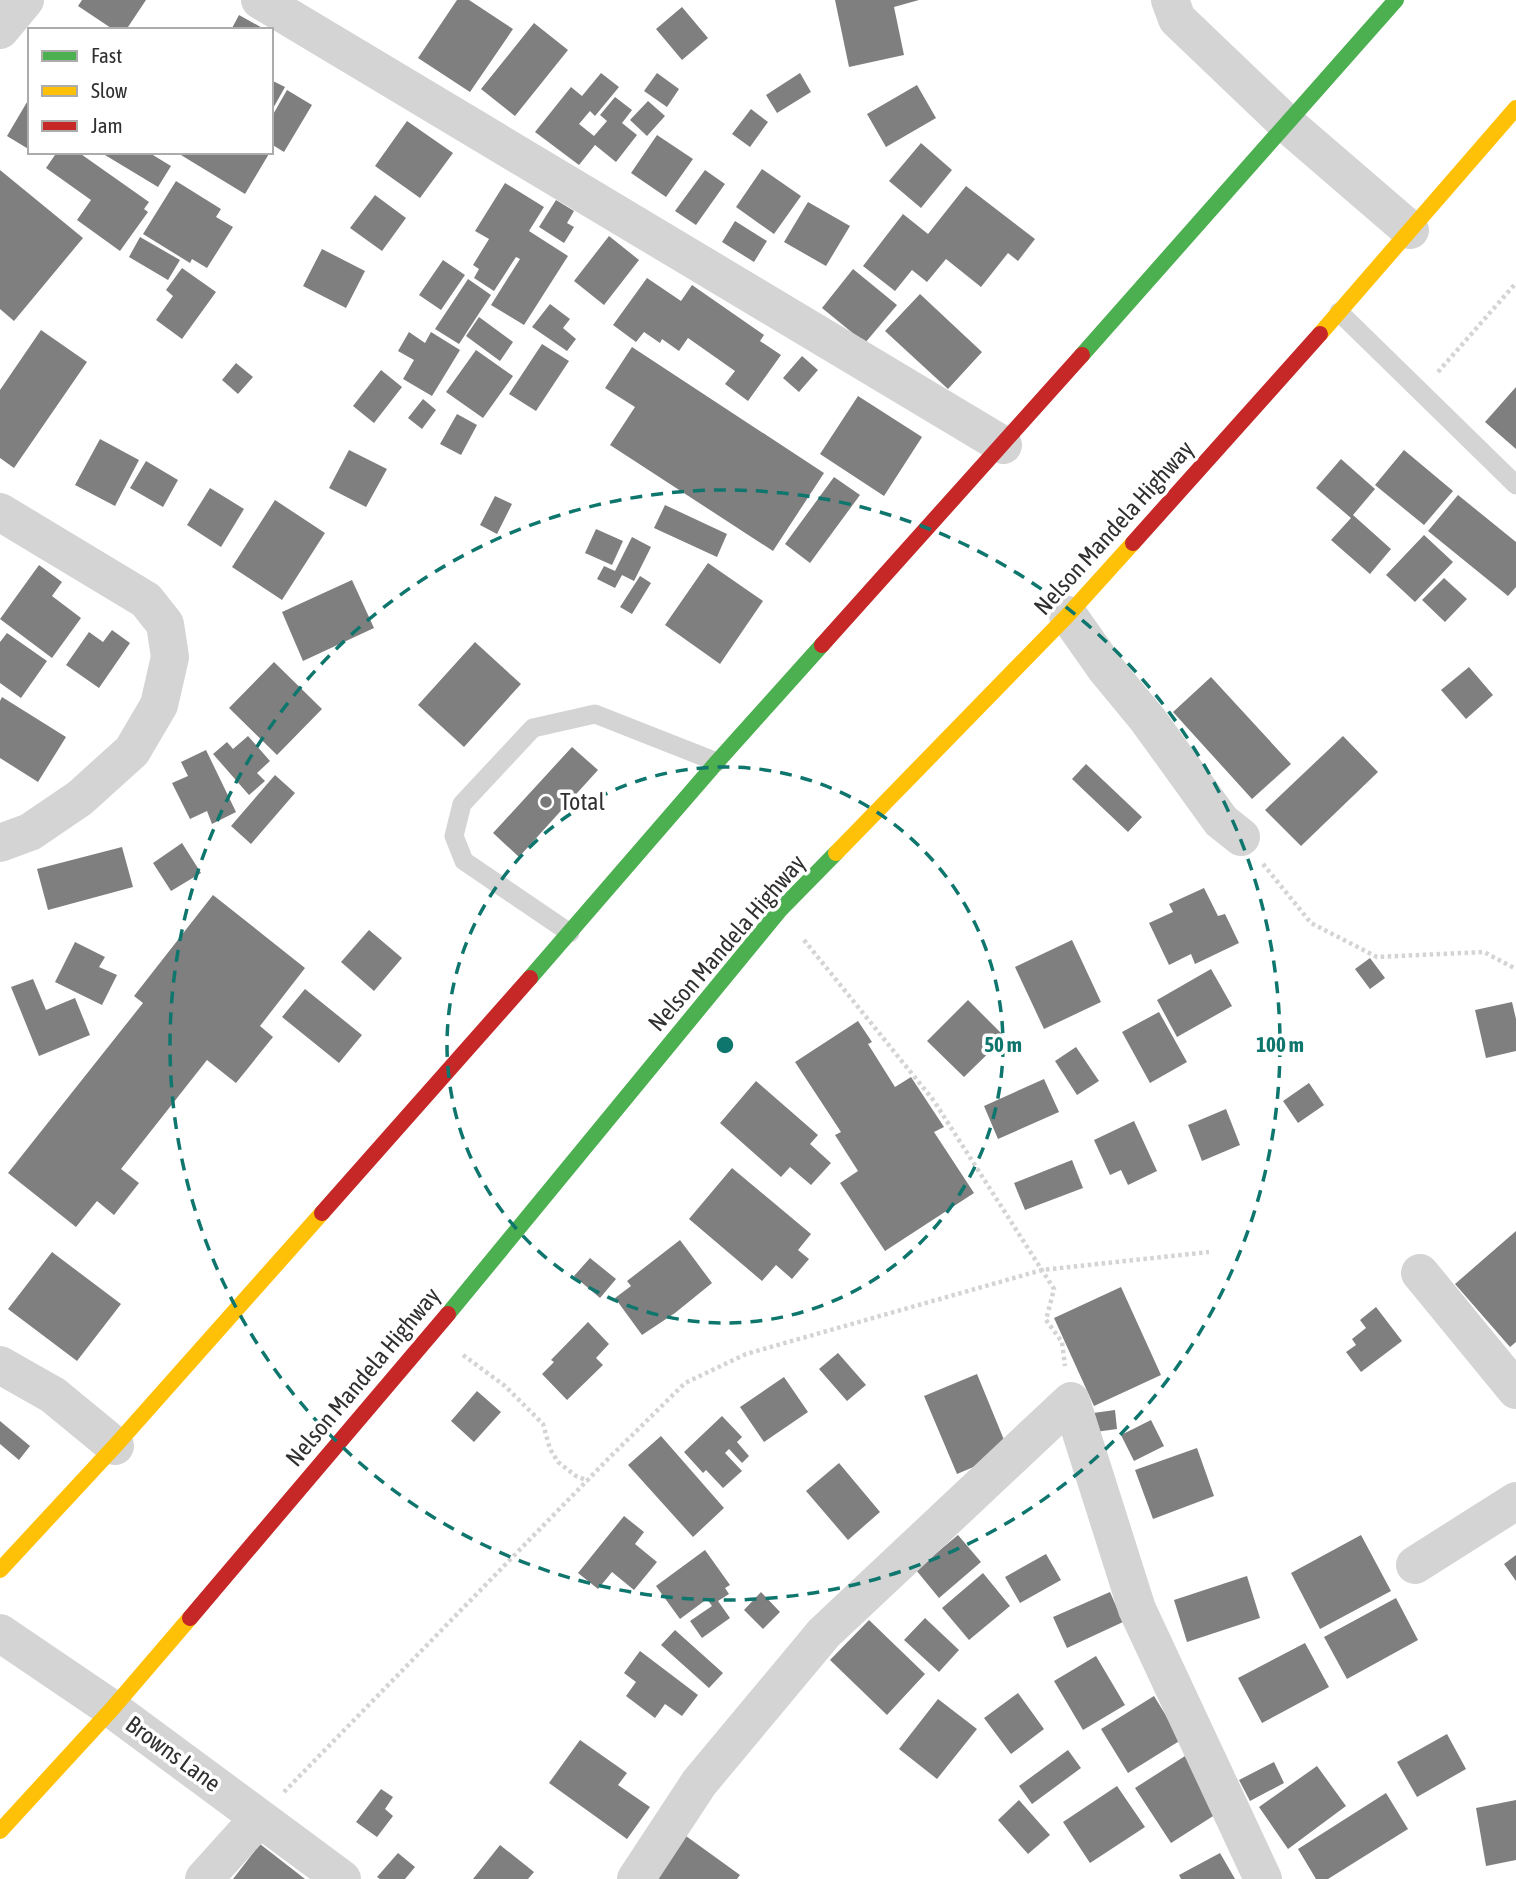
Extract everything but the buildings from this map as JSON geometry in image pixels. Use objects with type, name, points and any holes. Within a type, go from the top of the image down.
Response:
[{"type":"highway","points":[[0,1570],[116,1446],[718,762],[1003,445],[1396,0]]},
{"type":"highway","name":"Nelson Mandela Highway","points":[[0,1831],[111,1709],[432,1331],[780,910],[1068,615],[1339,312],[1516,108]]},
{"type":"street","points":[[0,30],[25,0]]},
{"type":"street","points":[[260,0],[1003,445]]},
{"type":"street","points":[[1170,0],[1177,19],[1287,124],[1410,229]]},
{"type":"street","points":[[0,512],[146,600],[165,624],[170,657],[159,705],[132,751],[80,798],[30,832],[0,843]]},
{"type":"street","points":[[1068,615],[1213,811],[1241,837]]},
{"type":"street","points":[[1420,1273],[1516,1390]]},
{"type":"street","points":[[0,1366],[53,1395],[116,1446]]},
{"type":"street","points":[[636,1879],[699,1783],[824,1633],[1071,1401],[1137,1609],[1263,1879]]},
{"type":"street","points":[[1415,1565],[1516,1501]]},
{"type":"street","name":"Browns Lane","points":[[0,1633],[111,1709],[342,1879]]},
{"type":"street","points":[[205,1879],[259,1818]]},
{"type":"lane","points":[[1339,312],[1516,485]]},
{"type":"lane","points":[[570,933],[464,861],[454,836],[461,804],[533,728],[595,714],[718,762]]},
{"type":"path","points":[[1432,379],[1516,283]]},
{"type":"path","points":[[1241,837],[1311,923],[1377,957],[1484,952],[1516,970]]},
{"type":"path","points":[[780,910],[934,1101],[1054,1289],[1046,1320],[1062,1342],[1071,1401]]},
{"type":"path","points":[[259,1818],[685,1383],[746,1354],[1042,1270],[1209,1252]]},
{"type":"path","points":[[432,1331],[505,1386],[543,1424],[550,1449],[558,1462],[576,1476],[588,1481]]},
{"type":"traffic: fast","points":[[1082,355],[1396,0]]},
{"type":"traffic: fast","points":[[530,978],[822,645]]},
{"type":"traffic: fast","points":[[448,1314],[780,910],[836,853]]},
{"type":"traffic: slow","points":[[1320,334],[1516,108]]},
{"type":"traffic: slow","points":[[836,853],[1068,615],[1133,543]]},
{"type":"traffic: slow","points":[[0,1570],[115,1446],[322,1213]]},
{"type":"traffic: slow","points":[[0,1831],[112,1709],[190,1618]]},
{"type":"traffic: jam","points":[[1133,543],[1320,334]]},
{"type":"traffic: jam","points":[[822,645],[1082,355]]},
{"type":"traffic: jam","points":[[322,1213],[530,978]]},
{"type":"traffic: jam","points":[[190,1618],[448,1314]]},
{"type":"place","name":"Total","points":[[546,802]]}]
